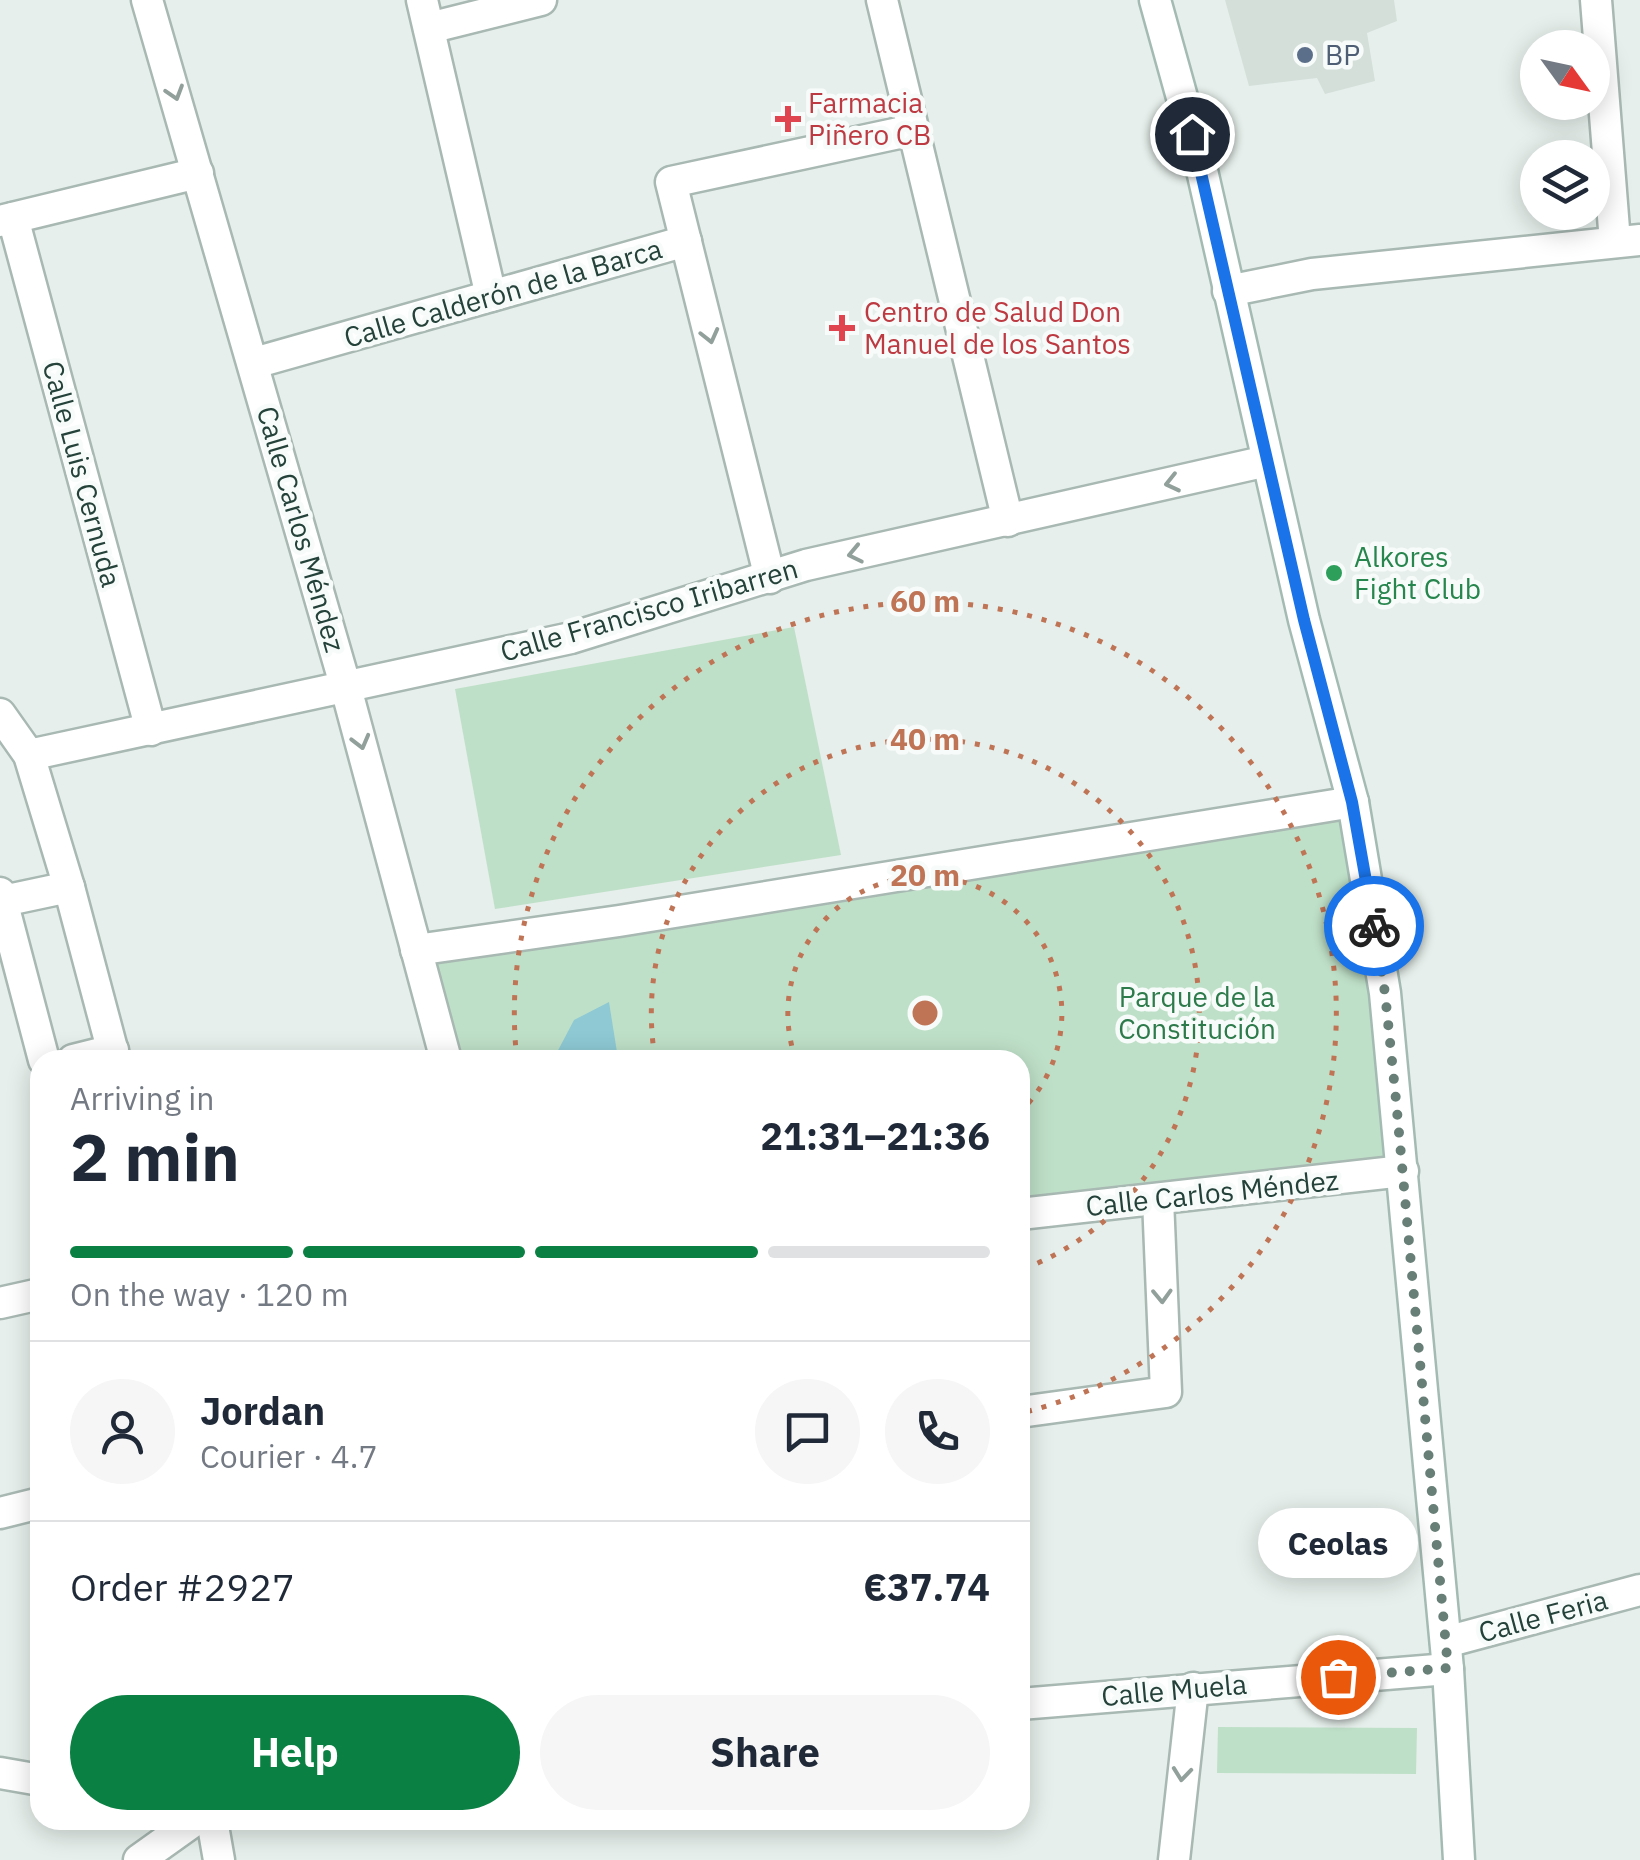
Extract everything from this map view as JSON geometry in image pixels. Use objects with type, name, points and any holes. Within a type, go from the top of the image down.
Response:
[{"type":"street","name":"Calle Carlos Méndez","points":[[147,0],[346,688],[443,1050]]},
{"type":"street","points":[[492,296],[426,14],[541,0]]},
{"type":"street","points":[[882,0],[1008,521]]},
{"type":"street","points":[[1156,0],[1200,166],[1304,620],[1352,802],[1385,993],[1447,1655],[1459,1860]]},
{"type":"street","points":[[1228,290],[1312,274],[1628,241],[1596,0]]},
{"type":"street","name":"Calle Calderón de la Barca","points":[[254,363],[686,241],[672,182],[913,130]]},
{"type":"street","points":[[6,220],[198,172]]},
{"type":"street","name":"Calle Luis Cernuda","points":[[6,220],[151,730]]},
{"type":"street","points":[[686,241],[770,578]]},
{"type":"street","name":"Calle Francisco Iribarren","points":[[29,755],[571,638],[806,565],[1267,461]]},
{"type":"street","points":[[0,714],[29,755],[113,1050]]},
{"type":"street","points":[[416,950],[1352,802]]},
{"type":"street","points":[[41,1050],[1,897],[69,887]]},
{"type":"street","name":"Calle Carlos Méndez","points":[[1030,1213],[1403,1171]]},
{"type":"street","points":[[1030,1411],[1166,1392],[1158,1199]]},
{"type":"street","points":[[0,1303],[30,1296]]},
{"type":"street","points":[[0,1514],[30,1506]]},
{"type":"street","name":"Calle Feria","points":[[1447,1655],[1640,1590]]},
{"type":"street","name":"Calle Muela","points":[[1030,1703],[1192,1688],[1447,1655]]},
{"type":"street","points":[[1174,1860],[1192,1688]]},
{"type":"street","points":[[0,1774],[30,1778]]},
{"type":"street","points":[[139,1860],[181,1830]]},
{"type":"street","points":[[214,1830],[219,1860]]},
{"type":"shaded area","name":"BP","points":[[1225,0],[1394,0],[1397,21],[1367,33],[1375,81],[1325,94],[1317,78],[1249,86]]},
{"type":"green space","points":[[794,627],[841,855],[495,909],[455,689]]},
{"type":"green space","name":"Parque de la Constitución","points":[[1348,809],[1403,1171],[1030,1213],[1030,1050],[443,1050],[416,950]]},
{"type":"green space","points":[[1218,1727],[1417,1728],[1416,1774],[1217,1773]]},
{"type":"water","points":[[609,1002],[617,1050],[558,1050],[574,1020]]},
{"type":"way so far","points":[[1338,1677],[1448,1668],[1396,1100],[1374,926]]},
{"type":"place","name":"BP","points":[[1305,55]]},
{"type":"place","name":"Farmacia Piñero CB","points":[[788,119]]},
{"type":"place","name":"Centro de Salud Don Manuel de los Santos","points":[[842,328]]},
{"type":"place","name":"Alkores Fight Club","points":[[1334,573]]},
{"type":"place","name":"Ceolas","points":[[1338,1677]]},
{"type":"route","points":[[1192,134],[1304,620],[1352,802],[1374,926]]}]
